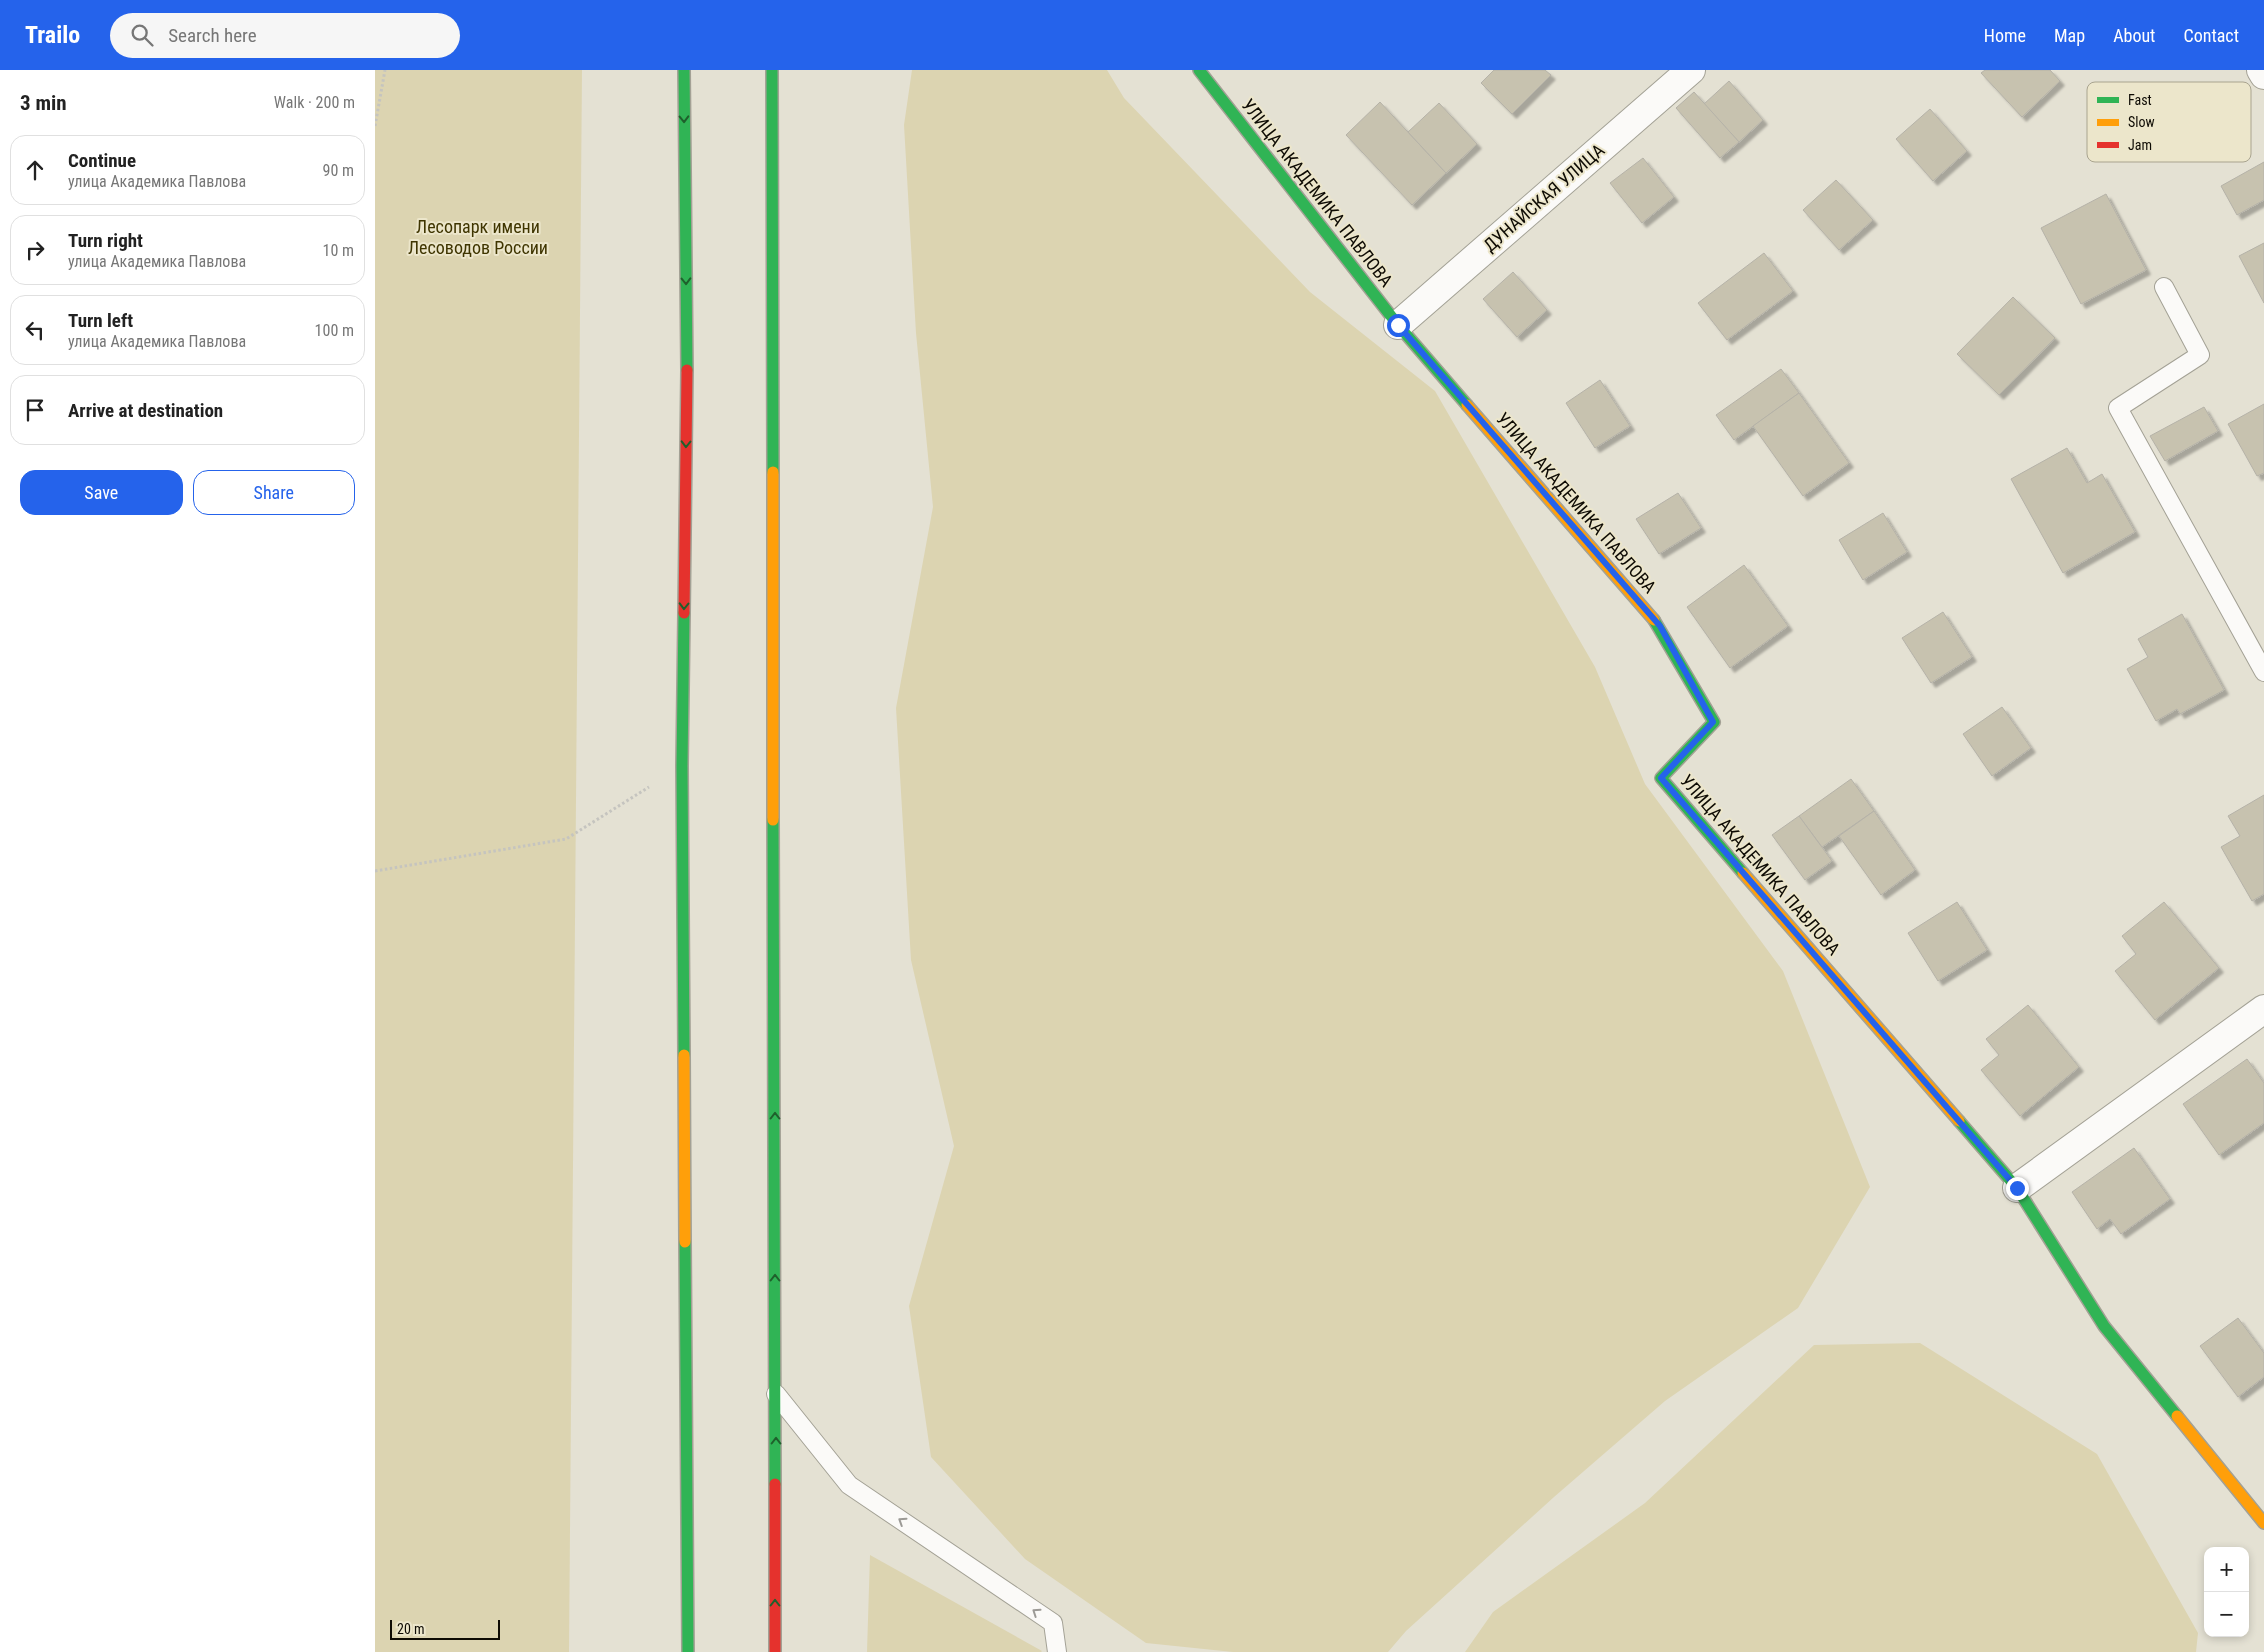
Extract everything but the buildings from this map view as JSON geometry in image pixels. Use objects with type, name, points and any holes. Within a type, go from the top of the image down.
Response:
[{"type":"main road","points":[[684,70],[687,338],[682,766],[688,1652]]},
{"type":"main road","points":[[772,70],[775,1652]]},
{"type":"main road","name":"УЛИЦА АКАДЕМИКА ПАВЛОВА","points":[[1199,70],[1398,325],[1660,626],[1713,722],[1661,778],[2017,1188],[2105,1326],[2264,1523]]},
{"type":"street","name":"ДУНАЙСКАЯ УЛИЦА","points":[[1398,325],[1691,70]]},
{"type":"street","points":[[2261,70],[2264,75]]},
{"type":"street","points":[[2017,1188],[2264,1008]]},
{"type":"lane","points":[[2164,287],[2200,355],[2118,408],[2264,672]]},
{"type":"lane","points":[[776,1394],[849,1486],[1053,1623],[1057,1652]]},
{"type":"path","points":[[375,126],[385,70]]},
{"type":"path","points":[[375,871],[566,839],[682,766]]},
{"type":"green space","name":"Лесопарк имени Лесоводов России","points":[[375,70],[582,70],[569,1652],[375,1652]]},
{"type":"green space","points":[[912,70],[1107,70],[1124,98],[1310,292],[1435,391],[1595,667],[1645,784],[1783,971],[1870,1187],[1798,1308],[1665,1401],[1554,1497],[1406,1631],[1388,1652],[1233,1652],[1146,1643],[1025,1559],[931,1457],[909,1306],[954,1146],[911,960],[896,708],[933,507],[916,333],[904,125]]},
{"type":"green space","points":[[1920,1343],[2097,1454],[2198,1633],[2196,1652],[1465,1652],[1493,1612],[1645,1503],[1814,1345]]},
{"type":"green space","points":[[870,1555],[1042,1651],[867,1652]]},
{"type":"traffic: fast","points":[[684,70],[687,370]]},
{"type":"traffic: fast","points":[[772,70],[773,472]]},
{"type":"traffic: fast","points":[[1199,70],[1398,325],[1467,405]]},
{"type":"traffic: fast","points":[[684,613],[682,766],[684,1055]]},
{"type":"traffic: fast","points":[[1654,620],[1714,722],[1661,778],[1743,873]]},
{"type":"traffic: fast","points":[[773,820],[775,1484]]},
{"type":"traffic: fast","points":[[1959,1121],[2017,1188],[2104,1326],[2177,1416]]},
{"type":"traffic: fast","points":[[685,1242],[688,1652]]},
{"type":"traffic: slow","points":[[1467,405],[1654,620]]},
{"type":"traffic: slow","points":[[773,472],[773,820]]},
{"type":"traffic: slow","points":[[1743,873],[1959,1121]]},
{"type":"traffic: slow","points":[[684,1055],[685,1242]]},
{"type":"traffic: slow","points":[[2177,1416],[2264,1523]]},
{"type":"traffic: jam","points":[[684,613],[687,370]]},
{"type":"traffic: jam","points":[[775,1484],[775,1652]]},
{"type":"route","points":[[1398,325],[1660,626],[1713,722],[1661,778],[2017,1188]]}]
